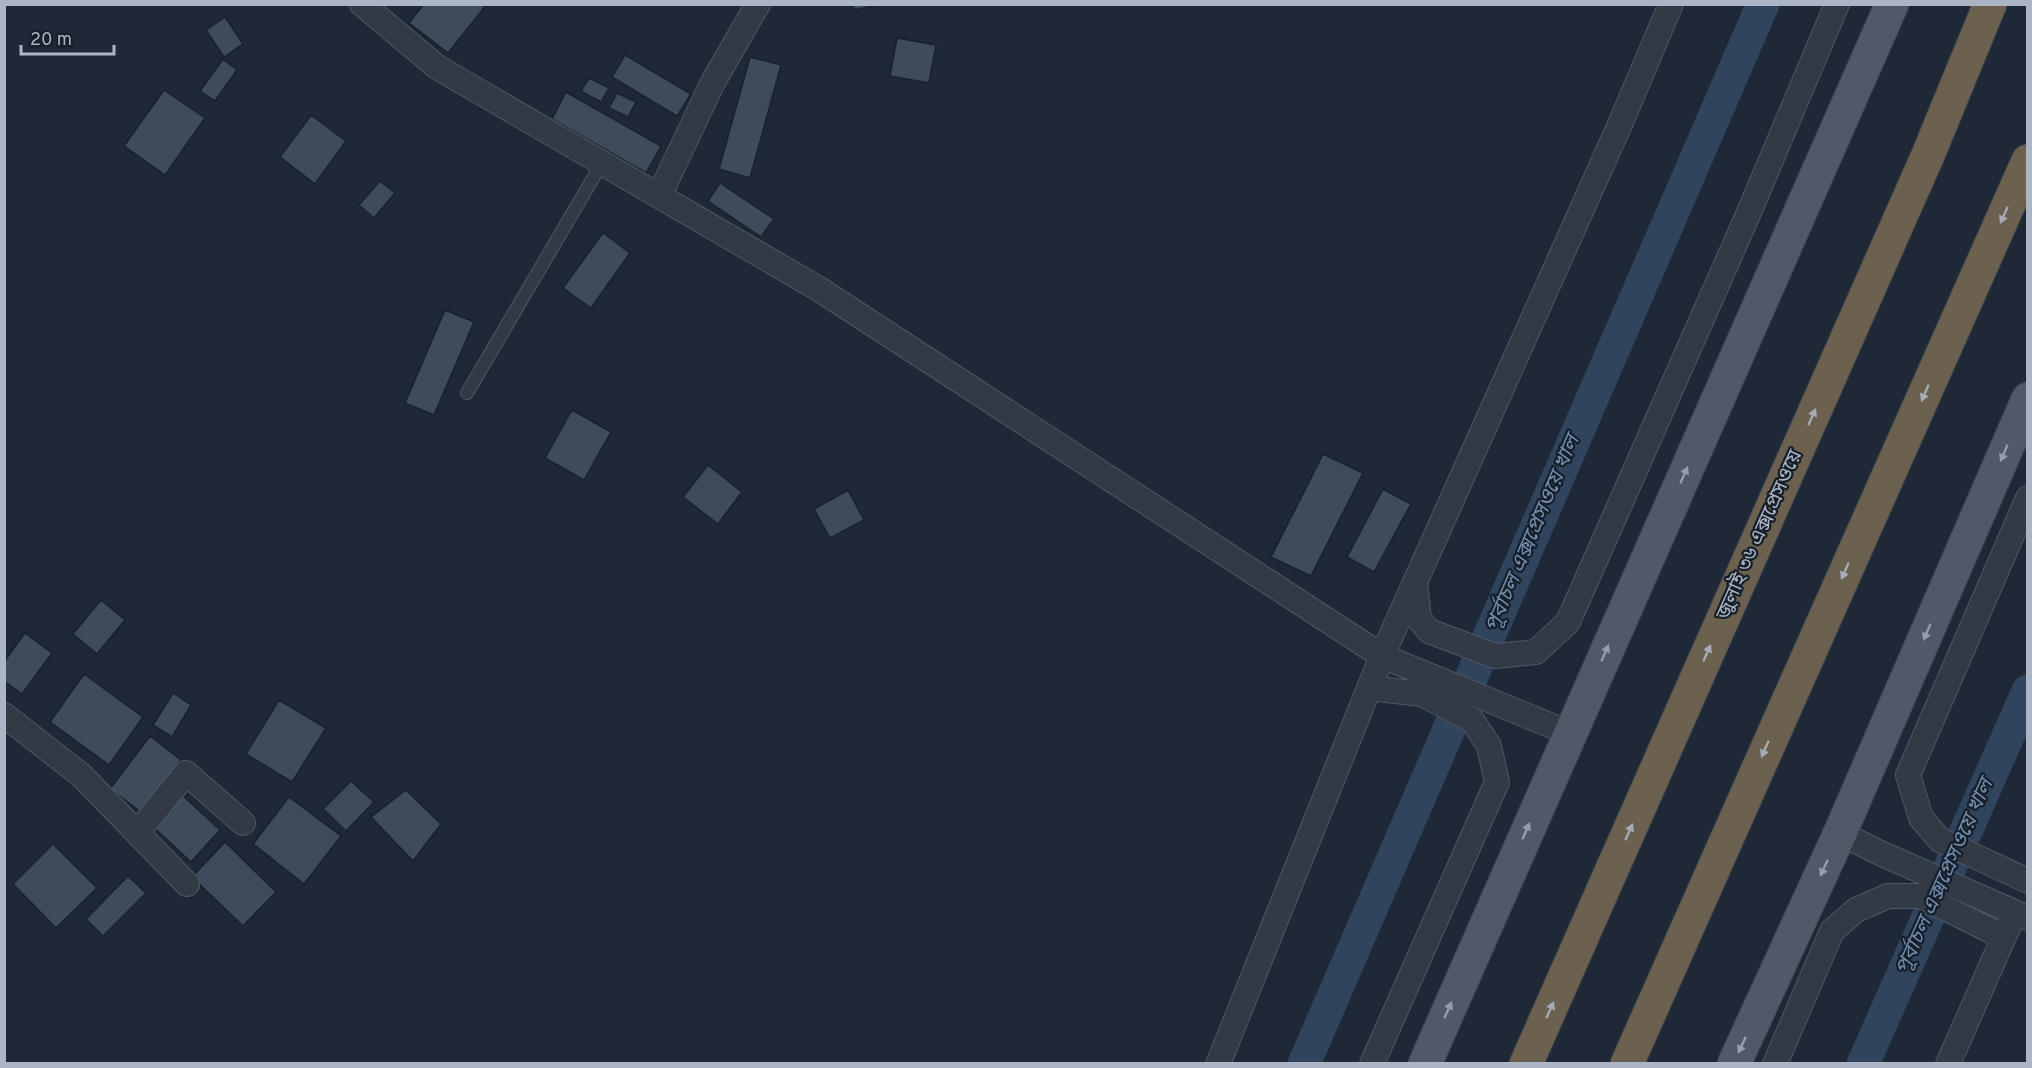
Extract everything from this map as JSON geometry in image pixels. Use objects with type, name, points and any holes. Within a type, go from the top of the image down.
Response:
[{"type":"highway","name":"জুলাই ৩৬ এক্সপ্রেসওয়ে","points":[[1526,1064],[1928,154],[1989,4]]},
{"type":"highway","points":[[1627,1064],[2028,161]]},
{"type":"main road","points":[[1425,1064],[1892,4]]},
{"type":"main road","points":[[1734,1064],[1840,833],[2028,399]]},
{"type":"street","points":[[362,4],[437,67],[819,289],[1382,656],[1569,733]]},
{"type":"street","points":[[659,196],[713,82],[758,4]]},
{"type":"street","points":[[1218,1064],[1382,656],[1621,122],[1671,4]]},
{"type":"street","points":[[1415,581],[1419,619],[1430,631],[1495,656],[1536,652],[1568,622],[1747,217],[1837,4]]},
{"type":"street","points":[[1948,1064],[2028,881],[1940,840],[1921,818],[1908,775],[2028,498]]},
{"type":"street","points":[[1369,688],[1422,694],[1472,720],[1489,747],[1497,782],[1372,1064]]},
{"type":"street","points":[[4,715],[81,775],[187,884]]},
{"type":"street","points":[[137,833],[186,773],[243,823]]},
{"type":"street","points":[[1840,833],[1880,853],[2016,912]]},
{"type":"street","points":[[1775,1064],[1832,931],[1856,910],[1888,896],[1921,896],[2003,937]]},
{"type":"lane","points":[[467,393],[602,163]]},
{"type":"building","points":[[424,4],[487,4],[448,53],[409,23]]},
{"type":"building","points":[[853,4],[883,4],[854,10]]},
{"type":"building","points":[[225,17],[243,44],[224,57],[206,30]]},
{"type":"building","points":[[897,38],[936,45],[929,83],[890,76]]},
{"type":"building","points":[[625,55],[691,94],[677,116],[612,77]]},
{"type":"building","points":[[750,57],[781,65],[750,178],[719,169]]},
{"type":"building","points":[[223,59],[237,70],[215,101],[200,91]]},
{"type":"building","points":[[589,78],[609,88],[601,102],[581,91]]},
{"type":"building","points":[[164,90],[205,118],[165,175],[124,146]]},
{"type":"building","points":[[566,92],[661,146],[646,173],[552,119]]},
{"type":"building","points":[[617,93],[636,102],[628,117],[609,108]]},
{"type":"building","points":[[311,115],[346,141],[315,184],[280,157]]},
{"type":"building","points":[[380,181],[395,193],[374,218],[359,205]]},
{"type":"building","points":[[720,183],[774,219],[761,237],[708,201]]},
{"type":"building","points":[[603,233],[630,253],[591,308],[563,288]]},
{"type":"building","points":[[445,310],[474,322],[434,415],[405,403]]},
{"type":"building","points":[[572,410],[611,432],[584,480],[545,458]]},
{"type":"building","points":[[1323,454],[1363,473],[1311,576],[1271,557]]},
{"type":"building","points":[[708,465],[742,492],[718,524],[683,497]]},
{"type":"building","points":[[1383,489],[1411,504],[1374,572],[1347,557]]},
{"type":"building","points":[[848,490],[864,520],[830,538],[814,509]]},
{"type":"building","points":[[101,600],[125,620],[97,654],[73,634]]},
{"type":"building","points":[[25,633],[52,653],[22,694],[4,681],[4,662]]},
{"type":"building","points":[[84,674],[143,717],[109,765],[50,722]]},
{"type":"building","points":[[173,693],[191,705],[172,737],[153,725]]},
{"type":"building","points":[[279,700],[326,728],[292,782],[246,754]]},
{"type":"building","points":[[150,736],[181,760],[141,812],[110,789]]},
{"type":"building","points":[[351,781],[374,802],[346,831],[323,809]]},
{"type":"building","points":[[406,790],[441,824],[413,861],[371,817]]},
{"type":"building","points":[[180,793],[220,830],[191,862],[151,825]]},
{"type":"building","points":[[289,797],[341,836],[304,884],[253,844]]},
{"type":"building","points":[[225,842],[276,892],[243,926],[192,877]]},
{"type":"building","points":[[53,844],[97,888],[56,928],[13,884]]},
{"type":"building","points":[[128,876],[146,893],[103,936],[86,919]]},
{"type":"waterway","name":"পূর্বাচল এক্সপ্রেসওয়ে খাল","points":[[1304,1064],[1763,4]]},
{"type":"waterway","name":"পূর্বাচল এক্সপ্রেসওয়ে খাল","points":[[1863,1064],[2028,691]]}]
